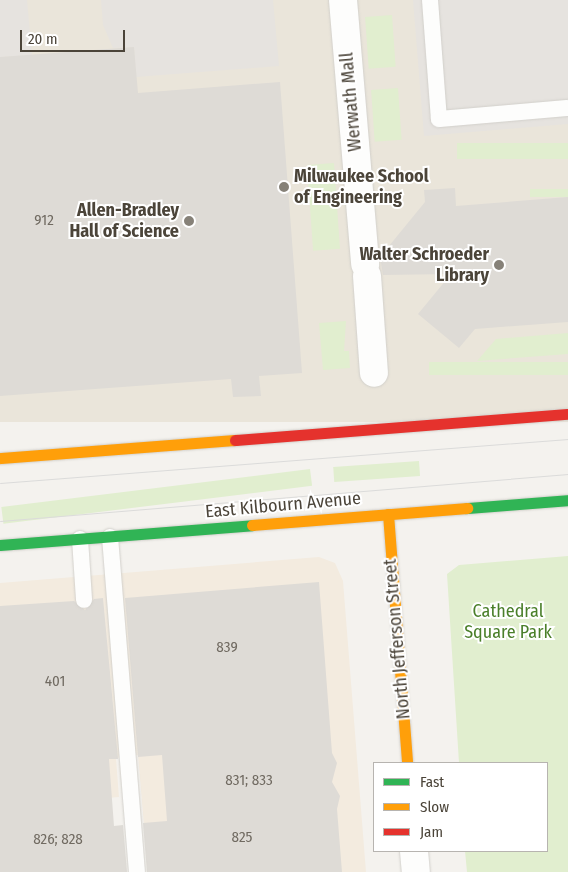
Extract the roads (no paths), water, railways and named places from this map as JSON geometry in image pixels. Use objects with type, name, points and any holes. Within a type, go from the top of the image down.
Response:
[{"type":"street","name":"Werwath Mall","points":[[343,0],[374,373]]},
{"type":"street","points":[[0,458],[568,414]]},
{"type":"street","name":"East Kilbourn Avenue","points":[[0,545],[568,500]]},
{"type":"street","name":"North Jefferson Street","points":[[388,514],[407,762]]},
{"type":"street","points":[[414,852],[416,872]]},
{"type":"lane","points":[[430,0],[439,119],[568,108]]},
{"type":"lane","points":[[110,537],[137,872]]},
{"type":"lane","points":[[80,539],[84,600]]},
{"type":"tram line","points":[[0,483],[568,439]]},
{"type":"tram line","points":[[0,521],[568,474]]},
{"type":"place","name":"Milwaukee School of Engineering","points":[[284,187]]},
{"type":"place","name":"Allen-Bradley Hall of Science","points":[[189,221]]},
{"type":"place","name":"Walter Schroeder Library","points":[[499,265]]},
{"type":"park label","name":"Cathedral Square Park","points":[[508,622]]}]
